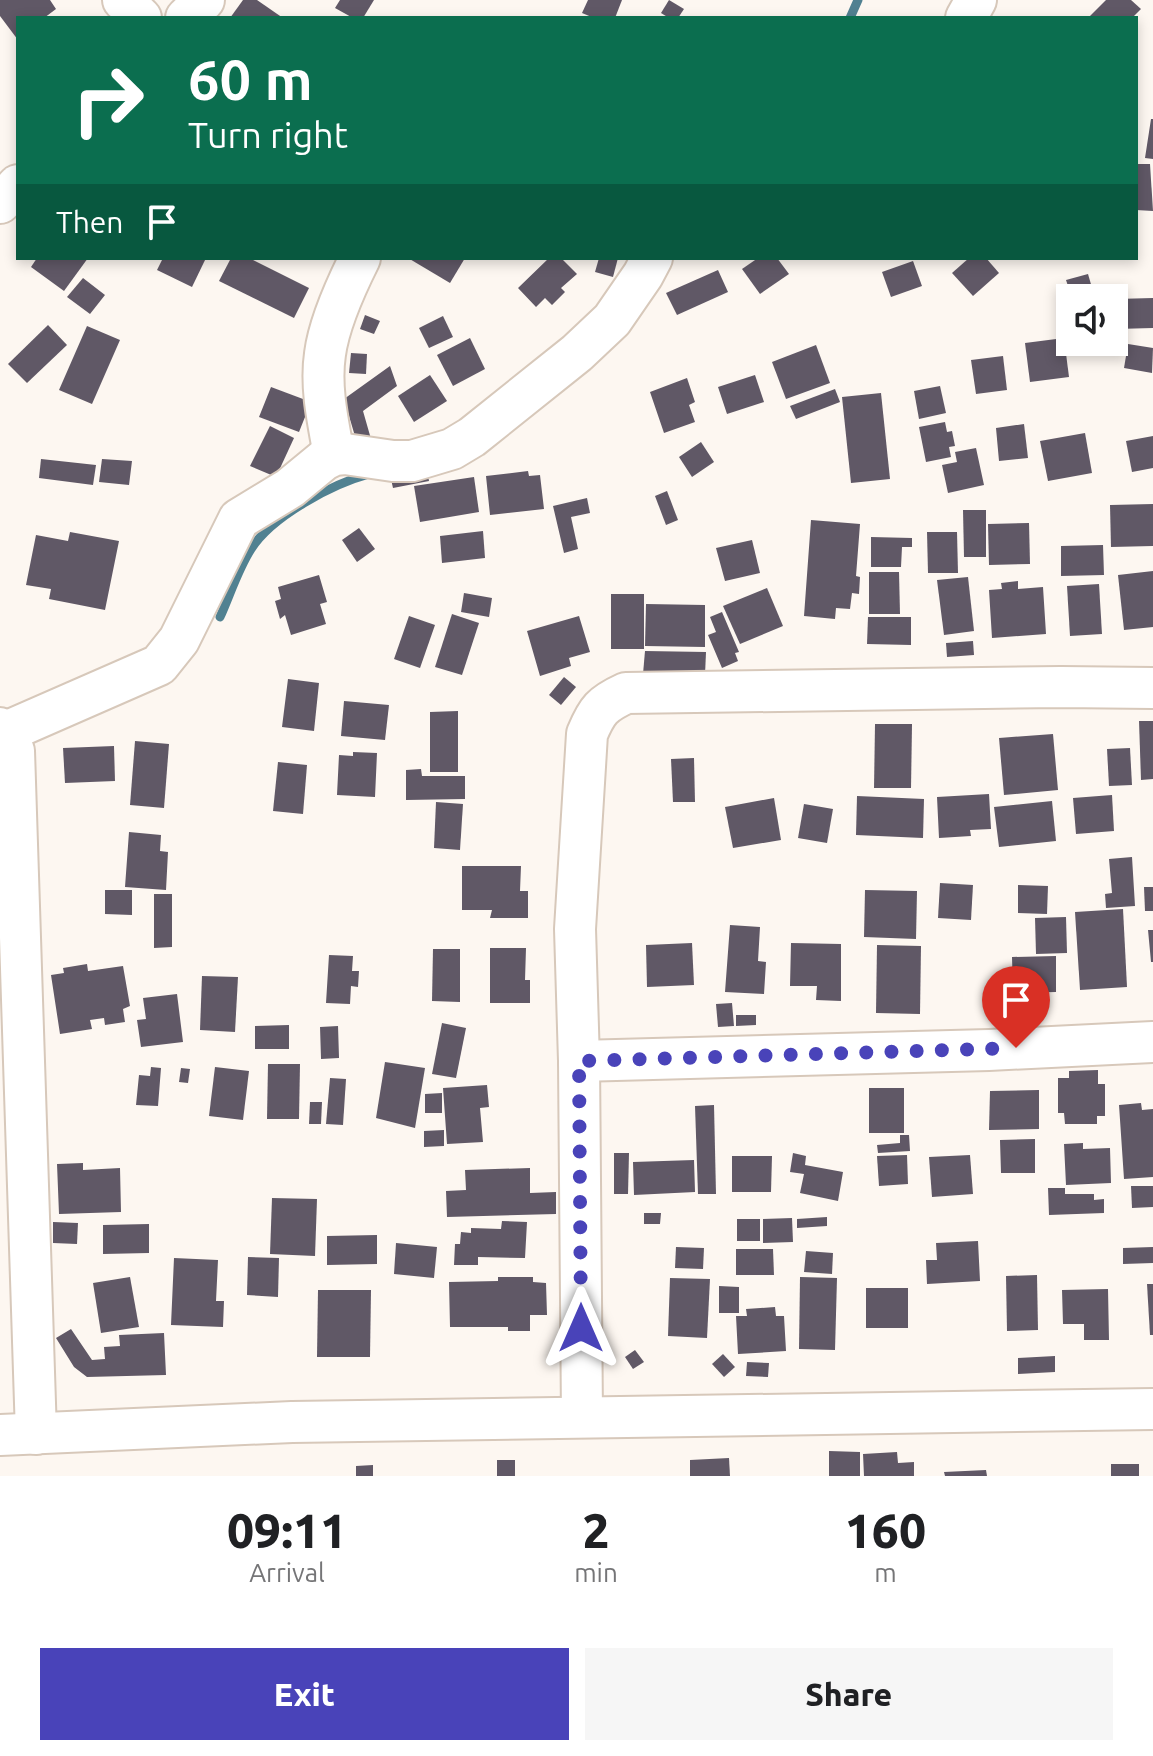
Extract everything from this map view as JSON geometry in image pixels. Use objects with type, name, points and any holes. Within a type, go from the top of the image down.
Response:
[{"type":"street","points":[[123,0],[139,16]]},
{"type":"street","points":[[188,16],[204,0]]},
{"type":"street","points":[[0,203],[16,187]]},
{"type":"street","points":[[334,455],[324,390],[325,352],[346,287],[359,260]]},
{"type":"street","points":[[651,260],[612,320],[577,353],[472,437],[452,449],[412,461],[334,455],[290,488],[239,519],[179,640],[159,665],[3,730],[14,751],[13,1094],[18,1434],[292,1422],[1153,1409]]},
{"type":"street","points":[[582,1417],[575,929],[587,734],[594,716],[607,702],[626,693],[1153,688]]},
{"type":"street","points":[[579,1061],[989,1050],[1153,1042]]},
{"type":"building","points":[[0,0],[50,0],[56,9],[47,16],[16,16],[16,37],[0,16]]},
{"type":"building","points":[[243,0],[257,0],[280,16],[231,16]]},
{"type":"building","points":[[340,0],[374,0],[364,16],[349,16],[335,8]]},
{"type":"building","points":[[588,0],[622,0],[616,16],[582,13]]},
{"type":"building","points":[[669,0],[684,9],[679,16],[661,13]]},
{"type":"building","points":[[1106,0],[1131,0],[1141,9],[1134,16],[1090,16]]},
{"type":"building","points":[[1153,119],[1153,159],[1145,158]]},
{"type":"building","points":[[1138,164],[1150,164],[1153,211],[1138,210]]},
{"type":"building","points":[[36,260],[87,260],[64,291],[31,267]]},
{"type":"building","points":[[162,260],[205,260],[192,287],[157,270]]},
{"type":"building","points":[[230,260],[253,260],[309,288],[294,318],[219,281]]},
{"type":"building","points":[[411,260],[464,260],[450,283]]},
{"type":"building","points":[[547,260],[563,260],[577,274],[561,288],[565,292],[552,305],[545,298],[536,307],[518,288]]},
{"type":"building","points":[[598,260],[617,260],[613,277],[595,272]]},
{"type":"building","points":[[755,260],[778,260],[789,274],[760,294],[742,269]]},
{"type":"building","points":[[967,260],[988,260],[999,273],[973,296],[952,273]]},
{"type":"building","points":[[913,261],[922,286],[891,297],[882,272]]},
{"type":"building","points":[[718,270],[728,292],[677,315],[666,293]]},
{"type":"building","points":[[1088,274],[1091,284],[1067,284],[1066,280]]},
{"type":"building","points":[[83,278],[105,295],[90,314],[67,297]]},
{"type":"building","points":[[1153,298],[1153,328],[1128,329],[1128,299]]},
{"type":"building","points":[[365,315],[380,321],[374,334],[360,329]]},
{"type":"building","points":[[443,316],[453,337],[429,348],[419,328]]},
{"type":"building","points":[[48,325],[67,345],[27,383],[8,364]]},
{"type":"building","points":[[87,326],[120,340],[92,404],[59,390]]},
{"type":"building","points":[[470,338],[485,369],[453,386],[437,355]]},
{"type":"building","points":[[1056,339],[1056,356],[1066,356],[1069,377],[1030,382],[1025,343]]},
{"type":"building","points":[[1128,344],[1153,348],[1152,373],[1124,368]]},
{"type":"building","points":[[816,345],[830,383],[786,399],[772,362]]},
{"type":"building","points":[[351,353],[367,354],[366,374],[349,373]]},
{"type":"building","points":[[1003,356],[1007,390],[976,394],[971,360]]},
{"type":"building","points":[[390,366],[397,386],[363,411],[371,439],[357,443],[344,399]]},
{"type":"building","points":[[430,375],[447,401],[414,422],[398,396]]},
{"type":"building","points":[[755,375],[764,402],[727,414],[718,387]]},
{"type":"building","points":[[687,378],[695,402],[689,405],[695,422],[664,433],[650,392]]},
{"type":"building","points":[[940,386],[946,413],[919,419],[914,391]]},
{"type":"building","points":[[271,387],[311,402],[299,432],[259,417]]},
{"type":"building","points":[[835,389],[840,402],[796,419],[790,406]]},
{"type":"building","points":[[881,393],[890,479],[851,483],[842,397]]},
{"type":"building","points":[[945,422],[947,432],[952,431],[955,446],[949,447],[951,457],[926,462],[919,427]]},
{"type":"building","points":[[1024,424],[1028,458],[999,461],[996,428]]},
{"type":"building","points":[[270,426],[294,438],[276,477],[250,466]]},
{"type":"building","points":[[1085,433],[1092,473],[1048,481],[1040,441]]},
{"type":"building","points":[[1153,436],[1153,468],[1132,472],[1126,441]]},
{"type":"building","points":[[701,442],[714,462],[692,477],[679,457]]},
{"type":"building","points":[[976,448],[984,485],[948,493],[942,465],[957,462],[955,452]]},
{"type":"building","points":[[41,459],[96,465],[93,485],[39,478]]},
{"type":"building","points":[[102,459],[132,461],[129,485],[99,482]]},
{"type":"building","points":[[426,466],[429,481],[393,488],[390,475]]},
{"type":"building","points":[[528,471],[529,476],[540,475],[544,509],[490,515],[486,476]]},
{"type":"building","points":[[474,477],[479,512],[420,522],[414,486]]},
{"type":"building","points":[[667,491],[678,520],[666,525],[655,496]]},
{"type":"building","points":[[587,498],[590,513],[571,517],[578,549],[564,553],[553,506]]},
{"type":"building","points":[[1153,504],[1153,546],[1111,547],[1110,505]]},
{"type":"building","points":[[963,510],[986,510],[986,557],[964,557]]},
{"type":"building","points":[[811,520],[860,524],[856,576],[860,577],[859,594],[852,593],[850,609],[836,608],[835,619],[804,616]]},
{"type":"building","points":[[1029,523],[1030,564],[989,565],[988,524]]},
{"type":"building","points":[[359,528],[375,549],[357,562],[342,540]]},
{"type":"building","points":[[483,531],[485,558],[442,563],[440,536]]},
{"type":"building","points":[[70,532],[119,541],[105,610],[49,599],[51,589],[26,585],[36,535],[68,541]]},
{"type":"building","points":[[927,532],[957,532],[958,573],[928,573]]},
{"type":"building","points":[[871,537],[912,538],[912,547],[902,547],[901,567],[871,567]]},
{"type":"building","points":[[752,540],[760,573],[725,581],[716,548]]},
{"type":"building","points":[[1103,545],[1104,575],[1061,576],[1061,546]]},
{"type":"building","points":[[1153,571],[1153,627],[1124,630],[1118,575]]},
{"type":"building","points":[[869,572],[899,572],[900,614],[869,614]]},
{"type":"building","points":[[319,575],[327,602],[320,604],[326,624],[291,635],[285,615],[280,619],[275,601],[281,599],[278,587]]},
{"type":"building","points":[[968,577],[974,631],[944,635],[937,580]]},
{"type":"building","points":[[1018,581],[1018,589],[1043,587],[1046,634],[992,638],[989,590],[1002,589],[1001,583]]},
{"type":"building","points":[[1099,584],[1102,634],[1070,636],[1067,586]]},
{"type":"building","points":[[767,588],[783,626],[740,644],[723,606]]},
{"type":"building","points":[[464,593],[492,598],[489,617],[461,612]]},
{"type":"building","points":[[611,594],[644,594],[644,649],[611,649]]},
{"type":"building","points":[[646,604],[705,605],[705,647],[645,646]]},
{"type":"building","points":[[722,612],[739,652],[735,653],[738,661],[722,668],[708,635],[716,632],[710,617]]},
{"type":"building","points":[[452,614],[479,623],[462,675],[435,667]]},
{"type":"building","points":[[409,616],[435,625],[420,668],[394,659]]},
{"type":"building","points":[[579,616],[590,652],[569,658],[571,666],[540,676],[527,631]]},
{"type":"building","points":[[868,617],[911,617],[911,645],[867,644]]},
{"type":"building","points":[[973,641],[974,655],[947,657],[946,643]]},
{"type":"building","points":[[645,651],[706,652],[705,675],[643,674]]},
{"type":"building","points":[[564,677],[576,687],[561,705],[549,695]]},
{"type":"building","points":[[288,679],[319,683],[314,731],[282,727]]},
{"type":"building","points":[[344,701],[389,705],[385,740],[341,736]]},
{"type":"building","points":[[458,711],[458,772],[430,772],[430,712]]},
{"type":"building","points":[[1139,721],[1153,721],[1153,779],[1141,780]]},
{"type":"building","points":[[875,724],[912,724],[911,788],[874,788]]},
{"type":"building","points":[[1053,734],[1058,790],[1004,795],[999,738]]},
{"type":"building","points":[[135,741],[169,744],[164,808],[130,805]]},
{"type":"building","points":[[114,746],[115,781],[65,783],[63,748]]},
{"type":"building","points":[[1130,748],[1132,785],[1109,786],[1107,749]]},
{"type":"building","points":[[353,752],[377,753],[375,797],[337,795],[339,755],[353,756]]},
{"type":"building","points":[[694,758],[695,802],[673,802],[671,759]]},
{"type":"building","points":[[278,762],[307,765],[303,814],[273,811]]},
{"type":"building","points":[[421,769],[422,776],[465,776],[465,799],[406,800],[406,770]]},
{"type":"building","points":[[989,794],[991,829],[970,830],[971,836],[939,838],[937,797]]},
{"type":"building","points":[[1112,795],[1114,831],[1076,834],[1073,798]]},
{"type":"building","points":[[857,796],[924,799],[923,838],[856,835]]},
{"type":"building","points":[[774,798],[781,840],[733,848],[725,807]]},
{"type":"building","points":[[1052,801],[1056,841],[999,847],[994,807]]},
{"type":"building","points":[[436,802],[463,804],[460,850],[434,848]]},
{"type":"building","points":[[804,804],[833,809],[827,843],[798,838]]},
{"type":"building","points":[[129,832],[161,835],[160,851],[168,852],[166,890],[125,887]]},
{"type":"building","points":[[1132,857],[1135,906],[1106,908],[1105,894],[1112,893],[1109,859]]},
{"type":"building","points":[[462,866],[521,866],[520,891],[528,891],[528,918],[490,918],[492,910],[462,910]]},
{"type":"building","points":[[940,883],[973,885],[971,920],[938,918]]},
{"type":"building","points":[[1018,885],[1048,886],[1047,914],[1018,913]]},
{"type":"building","points":[[1144,887],[1153,887],[1153,911],[1145,911]]},
{"type":"building","points":[[105,890],[132,890],[132,915],[105,914]]},
{"type":"building","points":[[865,890],[917,891],[916,939],[864,937]]},
{"type":"building","points":[[154,894],[172,894],[172,947],[154,948]]},
{"type":"building","points":[[1123,909],[1127,987],[1080,990],[1075,912]]},
{"type":"building","points":[[1066,917],[1067,953],[1036,954],[1035,918]]},
{"type":"building","points":[[730,925],[760,927],[758,961],[766,962],[764,994],[725,992]]},
{"type":"building","points":[[1148,930],[1153,930],[1153,962],[1151,962]]},
{"type":"building","points":[[692,943],[694,985],[647,987],[646,945]]},
{"type":"building","points":[[791,943],[841,944],[841,1001],[816,1000],[817,986],[790,986]]},
{"type":"building","points":[[877,945],[921,946],[920,1014],[876,1013]]},
{"type":"building","points":[[490,948],[526,948],[525,980],[530,980],[530,1003],[490,1003]]},
{"type":"building","points":[[433,949],[460,949],[460,1002],[432,1001]]},
{"type":"building","points":[[329,955],[353,956],[352,971],[359,971],[358,987],[351,986],[350,1004],[326,1003]]},
{"type":"building","points":[[1056,956],[1056,992],[1013,993],[1012,957]]},
{"type":"building","points":[[87,964],[88,971],[123,966],[130,1006],[123,1009],[125,1022],[105,1025],[104,1018],[90,1020],[92,1029],[60,1034],[51,975],[64,973],[63,968]]},
{"type":"building","points":[[202,976],[238,977],[235,1032],[200,1030]]},
{"type":"building","points":[[177,994],[183,1042],[141,1047],[137,1020],[146,1019],[143,998]]},
{"type":"building","points":[[732,1003],[734,1026],[718,1027],[716,1004]]},
{"type":"building","points":[[736,1015],[756,1015],[756,1025],[736,1026]]},
{"type":"building","points":[[442,1023],[466,1028],[456,1078],[432,1074]]},
{"type":"building","points":[[289,1025],[289,1049],[255,1049],[255,1026]]},
{"type":"building","points":[[338,1026],[339,1058],[321,1059],[320,1027]]},
{"type":"building","points":[[385,1062],[425,1068],[415,1128],[376,1118]]},
{"type":"building","points":[[268,1064],[300,1064],[299,1119],[267,1119]]},
{"type":"building","points":[[151,1067],[161,1068],[158,1106],[136,1105],[139,1075],[150,1076]]},
{"type":"building","points":[[215,1067],[249,1071],[243,1120],[209,1116]]},
{"type":"building","points":[[181,1068],[190,1069],[188,1083],[179,1082]]},
{"type":"building","points":[[1098,1070],[1098,1084],[1105,1084],[1105,1116],[1097,1116],[1097,1124],[1065,1124],[1064,1113],[1058,1113],[1058,1078],[1069,1078],[1069,1071]]},
{"type":"building","points":[[330,1078],[346,1079],[343,1125],[326,1124]]},
{"type":"building","points":[[487,1085],[489,1107],[480,1108],[483,1142],[447,1144],[443,1088]]},
{"type":"building","points":[[869,1088],[904,1088],[904,1133],[869,1133]]},
{"type":"building","points":[[1039,1090],[1039,1129],[989,1130],[990,1091]]},
{"type":"building","points":[[442,1093],[442,1113],[425,1113],[425,1094]]},
{"type":"building","points":[[310,1102],[322,1102],[321,1124],[309,1124]]},
{"type":"building","points":[[1141,1103],[1142,1110],[1153,1109],[1153,1177],[1124,1179],[1119,1105]]},
{"type":"building","points":[[714,1105],[716,1194],[698,1194],[695,1106]]},
{"type":"building","points":[[444,1130],[444,1146],[424,1147],[424,1131]]},
{"type":"building","points":[[900,1135],[909,1135],[910,1151],[878,1153],[877,1145],[900,1143]]},
{"type":"building","points":[[1035,1139],[1035,1173],[1001,1173],[1000,1140]]},
{"type":"building","points":[[1083,1143],[1083,1149],[1110,1148],[1111,1183],[1066,1185],[1064,1144]]},
{"type":"building","points":[[614,1153],[629,1153],[628,1194],[614,1194]]},
{"type":"building","points":[[793,1153],[806,1156],[805,1165],[843,1172],[838,1201],[800,1193],[804,1174],[790,1172]]},
{"type":"building","points":[[907,1155],[908,1184],[879,1186],[877,1156]]},
{"type":"building","points":[[970,1155],[973,1194],[932,1197],[929,1157]]},
{"type":"building","points":[[732,1156],[772,1156],[771,1192],[732,1192]]},
{"type":"building","points":[[694,1160],[695,1192],[634,1195],[633,1162]]},
{"type":"building","points":[[83,1163],[83,1170],[120,1168],[121,1212],[59,1214],[57,1164]]},
{"type":"building","points":[[530,1168],[530,1193],[556,1192],[556,1214],[447,1217],[446,1191],[466,1190],[465,1170]]},
{"type":"building","points":[[1131,1186],[1153,1186],[1153,1207],[1132,1208]]},
{"type":"building","points":[[1048,1188],[1065,1188],[1065,1194],[1094,1194],[1094,1200],[1104,1199],[1104,1213],[1049,1215]]},
{"type":"building","points":[[272,1198],[317,1199],[315,1256],[270,1254]]},
{"type":"building","points":[[644,1213],[661,1213],[660,1224],[644,1224]]},
{"type":"building","points":[[827,1217],[827,1226],[797,1228],[797,1219]]},
{"type":"building","points":[[792,1218],[793,1242],[763,1243],[763,1219]]},
{"type":"building","points":[[737,1219],[760,1219],[760,1241],[737,1241]]},
{"type":"building","points":[[502,1221],[527,1222],[525,1258],[478,1257],[478,1265],[454,1265],[455,1244],[460,1244],[461,1232],[471,1233],[471,1228],[501,1229]]},
{"type":"building","points":[[53,1222],[78,1223],[77,1244],[53,1243]]},
{"type":"building","points":[[149,1224],[149,1253],[103,1254],[103,1225]]},
{"type":"building","points":[[377,1235],[377,1264],[327,1265],[327,1236]]},
{"type":"building","points":[[978,1241],[980,1281],[927,1284],[926,1260],[937,1260],[936,1243]]},
{"type":"building","points":[[396,1243],[437,1247],[434,1278],[394,1274]]},
{"type":"building","points":[[676,1247],[704,1248],[703,1269],[675,1268]]},
{"type":"building","points":[[1153,1247],[1153,1263],[1123,1264],[1123,1248]]},
{"type":"building","points":[[736,1249],[773,1249],[774,1275],[736,1275]]},
{"type":"building","points":[[806,1251],[833,1253],[832,1274],[804,1272]]},
{"type":"building","points":[[248,1257],[279,1258],[278,1297],[247,1295]]},
{"type":"building","points":[[174,1258],[218,1260],[216,1301],[224,1301],[223,1327],[171,1325]]},
{"type":"building","points":[[1037,1275],[1038,1330],[1007,1331],[1006,1276]]},
{"type":"building","points":[[130,1277],[139,1327],[101,1333],[93,1283]]},
{"type":"building","points":[[498,1277],[533,1277],[533,1282],[546,1283],[547,1315],[530,1315],[530,1331],[508,1331],[508,1327],[450,1327],[449,1282],[498,1281]]},
{"type":"building","points":[[800,1277],[837,1278],[835,1350],[799,1349]]},
{"type":"building","points":[[670,1278],[710,1279],[707,1338],[668,1336]]},
{"type":"building","points":[[1147,1284],[1153,1284],[1153,1335],[1150,1335]]},
{"type":"building","points":[[719,1286],[739,1287],[739,1313],[719,1313]]},
{"type":"building","points":[[866,1288],[908,1288],[908,1328],[866,1328]]},
{"type":"building","points":[[1108,1289],[1109,1340],[1084,1340],[1084,1324],[1063,1324],[1062,1290]]},
{"type":"building","points":[[318,1290],[371,1290],[370,1357],[317,1357]]},
{"type":"building","points":[[775,1307],[776,1316],[784,1316],[786,1351],[738,1354],[736,1316],[747,1316],[746,1309]]},
{"type":"building","points":[[71,1329],[92,1360],[105,1359],[104,1347],[120,1346],[119,1335],[164,1333],[166,1375],[87,1377],[74,1367],[56,1338]]},
{"type":"building","points":[[635,1350],[644,1362],[633,1369],[625,1357]]},
{"type":"building","points":[[723,1354],[735,1367],[724,1377],[712,1364]]},
{"type":"building","points":[[1055,1356],[1055,1372],[1018,1374],[1018,1358]]},
{"type":"building","points":[[747,1362],[769,1363],[768,1377],[746,1376]]},
{"type":"building","points":[[829,1451],[860,1452],[860,1476],[829,1476]]},
{"type":"building","points":[[897,1452],[898,1463],[914,1462],[914,1476],[864,1476],[863,1454]]},
{"type":"building","points":[[729,1458],[730,1476],[690,1476],[690,1460]]},
{"type":"building","points":[[497,1460],[515,1460],[515,1476],[497,1476]]},
{"type":"building","points":[[1111,1464],[1139,1464],[1139,1476],[1111,1476]]},
{"type":"building","points":[[373,1465],[373,1476],[356,1476],[356,1466]]},
{"type":"building","points":[[986,1470],[987,1476],[945,1476],[944,1472]]},
{"type":"waterway","points":[[851,16],[858,0]]},
{"type":"waterway","points":[[220,617],[251,549],[273,525],[304,503],[338,485],[369,474]]},
{"type":"route","points":[[581,1328],[579,1061],[1016,1048]]}]
